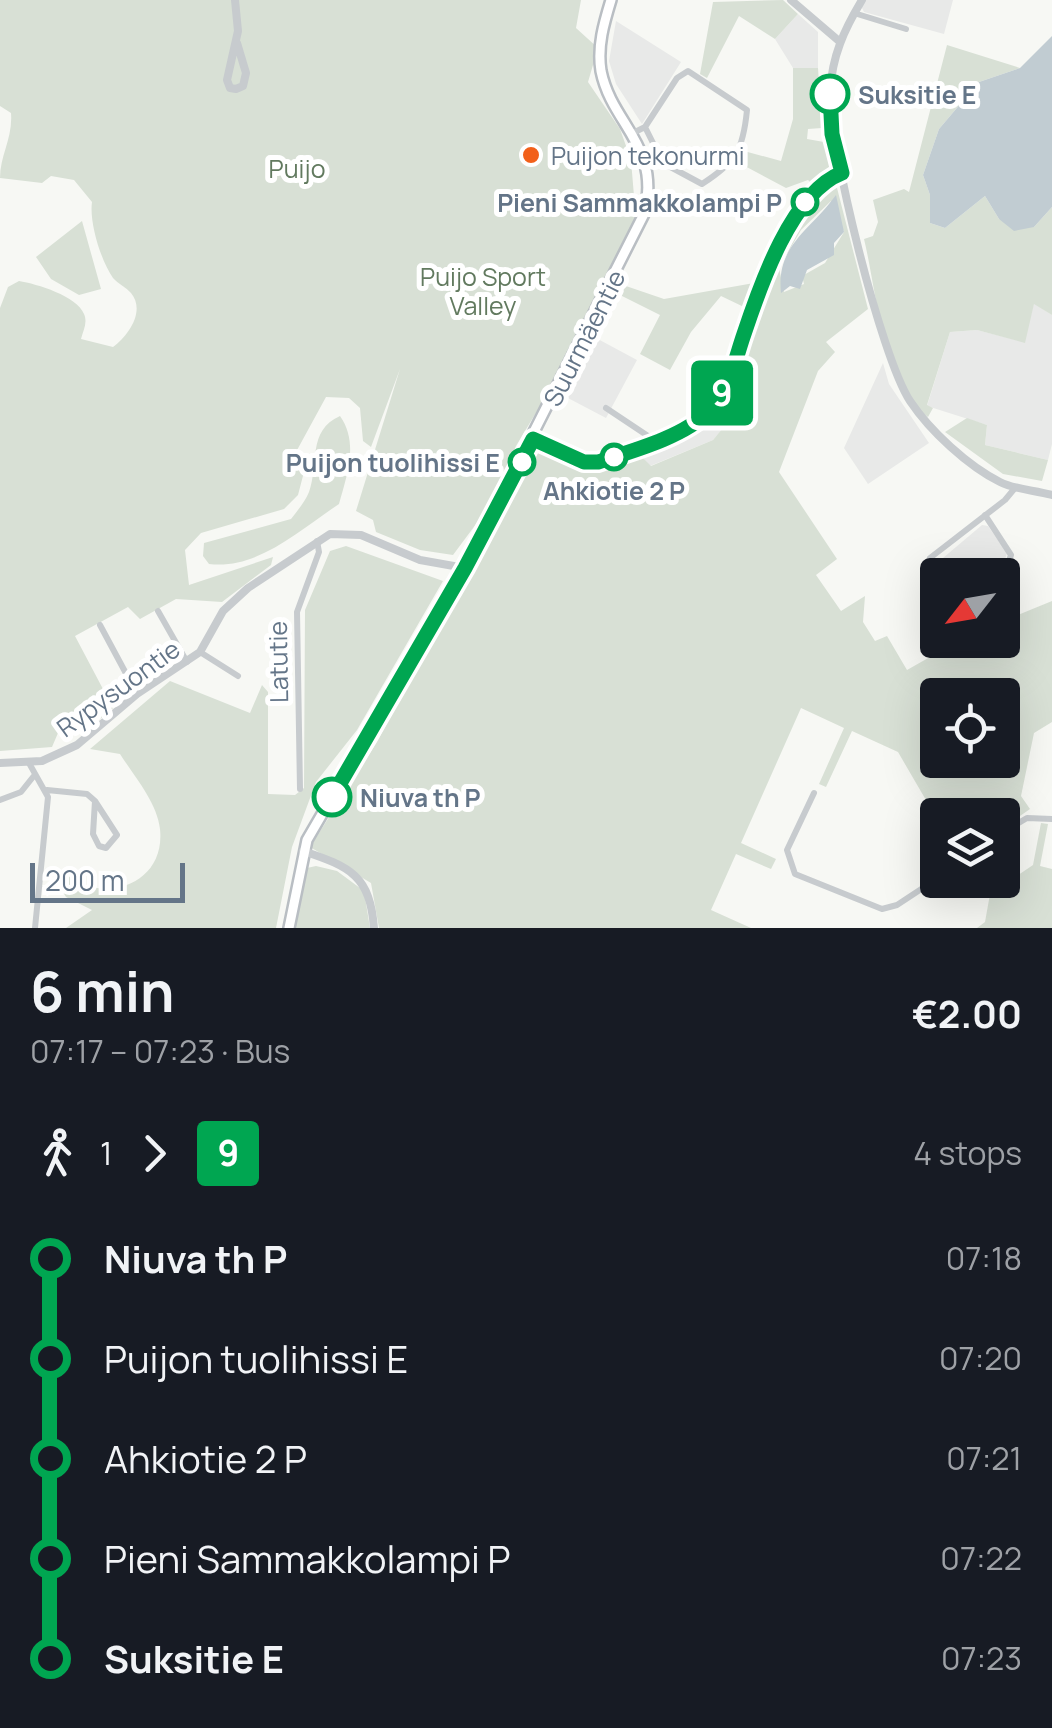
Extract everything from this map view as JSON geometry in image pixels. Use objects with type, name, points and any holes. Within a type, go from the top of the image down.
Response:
[{"type":"main road","name":"Suurmäentie","points":[[289,928],[303,851],[465,568],[645,212],[648,176],[633,132],[602,74],[599,53],[611,0]]},
{"type":"street","points":[[235,0],[237,43],[246,72],[243,86],[236,90],[230,88],[227,80],[237,43]]},
{"type":"street","points":[[791,0],[839,41]]},
{"type":"street","points":[[862,0],[839,41],[830,94],[832,134],[899,382],[934,430],[996,480],[1052,495]]},
{"type":"street","points":[[854,13],[906,29]]},
{"type":"street","points":[[633,132],[645,126],[676,78],[688,71],[747,110],[745,132],[733,164],[702,184],[663,163],[645,126]]},
{"type":"street","points":[[533,439],[584,462],[618,455],[699,420],[725,388],[759,288],[803,205],[842,173]]},
{"type":"street","points":[[606,408],[654,440]]},
{"type":"street","points":[[930,558],[1015,488]]},
{"type":"street","points":[[985,515],[1009,558]]},
{"type":"street","name":"Rypysuontie","points":[[0,762],[29,763],[59,756],[77,745],[138,694],[188,663],[200,652],[223,612],[317,540],[341,532],[372,539],[420,560],[465,568]]},
{"type":"street","name":"Latutie","points":[[300,788],[296,612],[320,552],[317,540]]},
{"type":"street","points":[[158,612],[188,663]]},
{"type":"street","points":[[100,625],[138,694]]},
{"type":"street","name":"Rypysuontie","points":[[200,652],[238,676]]},
{"type":"street","points":[[29,763],[33,777],[47,790],[87,794],[95,801],[117,836],[106,848],[98,846],[94,834],[95,801]]},
{"type":"street","points":[[0,800],[21,792],[33,777]]},
{"type":"street","points":[[35,928],[47,790]]},
{"type":"street","points":[[814,792],[786,850],[795,874],[882,909],[897,905],[920,890]]},
{"type":"street","points":[[1020,822],[1027,818],[1052,819]]},
{"type":"street","points":[[303,851],[363,881],[372,897],[374,928]]},
{"type":"shaded area","points":[[866,0],[953,0],[944,34],[864,12],[861,6]]},
{"type":"shaded area","points":[[798,14],[818,32],[818,68],[793,68],[775,39]]},
{"type":"shaded area","points":[[616,21],[681,62],[642,124],[616,84],[609,61]]},
{"type":"shaded area","points":[[1052,36],[1052,207],[1034,227],[1014,231],[999,219],[985,196],[945,228],[930,223],[930,195],[923,175],[939,129],[979,82],[1020,68]]},
{"type":"shaded area","points":[[836,195],[844,232],[834,243],[834,255],[807,270],[800,289],[790,286],[781,293],[789,251]]},
{"type":"shaded area","points":[[1034,303],[1052,315],[1052,444],[1048,460],[985,445],[987,425],[927,406],[950,332],[977,330],[1024,342]]},
{"type":"shaded area","points":[[596,338],[637,360],[606,418],[566,397]]},
{"type":"shaded area","points":[[883,363],[889,384],[929,443],[868,484],[844,448]]},
{"type":"shaded area","points":[[729,396],[742,406],[713,440],[650,466],[639,454],[709,421]]},
{"type":"shaded area","points":[[982,525],[988,526],[1007,553],[1005,558],[943,558]]},
{"type":"green space","points":[[0,0],[581,0],[576,28],[598,48],[588,82],[620,129],[631,160],[636,220],[585,331],[516,446],[488,508],[453,555],[420,550],[376,532],[373,520],[356,511],[400,369],[371,447],[363,441],[360,408],[349,398],[326,397],[296,452],[304,472],[298,495],[284,509],[201,533],[185,550],[189,585],[273,557],[271,565],[222,602],[176,599],[140,619],[128,607],[75,636],[113,708],[86,731],[69,722],[61,726],[52,747],[0,751],[0,308],[8,287],[19,281],[46,288],[80,308],[86,321],[81,339],[113,347],[129,330],[137,307],[131,293],[109,271],[94,230],[92,202],[74,180],[51,176],[42,183],[0,178],[11,113],[0,106]]},
{"type":"green space","points":[[783,0],[798,14],[775,39],[739,16],[707,78],[700,74],[713,2]]},
{"type":"green space","points":[[947,45],[1020,68],[979,82],[939,129],[923,175],[930,195],[930,223],[945,228],[985,196],[999,219],[1034,227],[1052,207],[1052,315],[1034,304],[1025,343],[977,330],[950,332],[927,405],[933,408],[928,417],[900,381],[891,359],[864,239],[873,236],[878,222],[873,200],[904,189],[909,192]]},
{"type":"green space","points":[[793,68],[818,68],[822,128],[808,129],[807,139],[824,142],[832,167],[813,185],[808,180],[786,188],[741,164],[744,151],[781,161],[793,119]]},
{"type":"green space","points":[[836,184],[868,309],[826,342],[835,352],[818,371],[779,472],[837,559],[816,575],[841,611],[865,596],[863,622],[875,641],[887,636],[907,670],[928,658],[1020,658],[1020,614],[1052,601],[1052,722],[1034,733],[1021,796],[1030,809],[1020,816],[1020,798],[925,798],[898,752],[852,731],[826,787],[819,784],[844,728],[801,708],[741,843],[776,859],[771,869],[736,854],[711,910],[751,928],[379,928],[371,883],[310,847],[377,742],[532,455],[540,452],[592,470],[639,454],[651,466],[713,440],[741,406],[729,396],[765,279],[793,224],[812,202]],"holes":[[[831,201],[844,232],[825,263],[802,276],[804,284],[784,292],[779,268],[801,230]]]},
{"type":"green space","points":[[82,221],[101,289],[79,295],[51,279],[36,257]]},
{"type":"green space","points":[[754,283],[746,308],[721,296],[691,332],[670,370],[640,354],[660,315],[618,294],[623,285],[664,299]]},
{"type":"green space","points":[[340,416],[350,448],[339,504],[262,554],[245,561],[209,564],[203,556],[204,543],[291,519],[309,492],[318,439],[330,422]]},
{"type":"green space","points":[[967,418],[987,425],[985,445],[1048,460],[1042,481],[1003,474],[945,432]]},
{"type":"green space","points":[[346,546],[443,581],[357,730],[316,782],[292,847],[276,928],[66,928],[92,910],[66,897],[54,877],[63,872],[95,888],[112,888],[128,885],[153,865],[160,829],[150,799],[120,754],[90,749],[170,681],[250,713],[262,685],[268,692],[268,794],[295,795],[304,788],[305,610],[330,551]]},
{"type":"green space","points":[[1041,823],[1048,824],[1040,866],[1052,869],[1052,928],[977,928],[985,922],[989,898],[1020,898],[1020,874],[1033,865]]},
{"type":"green space","points":[[307,868],[337,871],[364,891],[370,928],[294,928]]},
{"type":"bus line","name":"9","points":[[332,797],[465,568],[533,439],[584,462],[598,462],[678,431],[712,408],[725,388],[759,288],[803,205],[828,180],[842,173],[832,134],[830,94]]},
{"type":"place","name":"Suksitie E","points":[[830,94]]},
{"type":"place","name":"Puijon tekonurmi","points":[[531,155]]},
{"type":"place","name":"Pieni Sammakkolampi P","points":[[805,202]]},
{"type":"place","name":"Ahkiotie 2 P","points":[[614,457]]},
{"type":"place","name":"Puijon tuolihissi E","points":[[522,462]]},
{"type":"place","name":"Niuva th P","points":[[332,797]]},
{"type":"park label","name":"Puijo","points":[[297,168]]},
{"type":"park label","name":"Puijo Sport Valley","points":[[483,290]]}]
